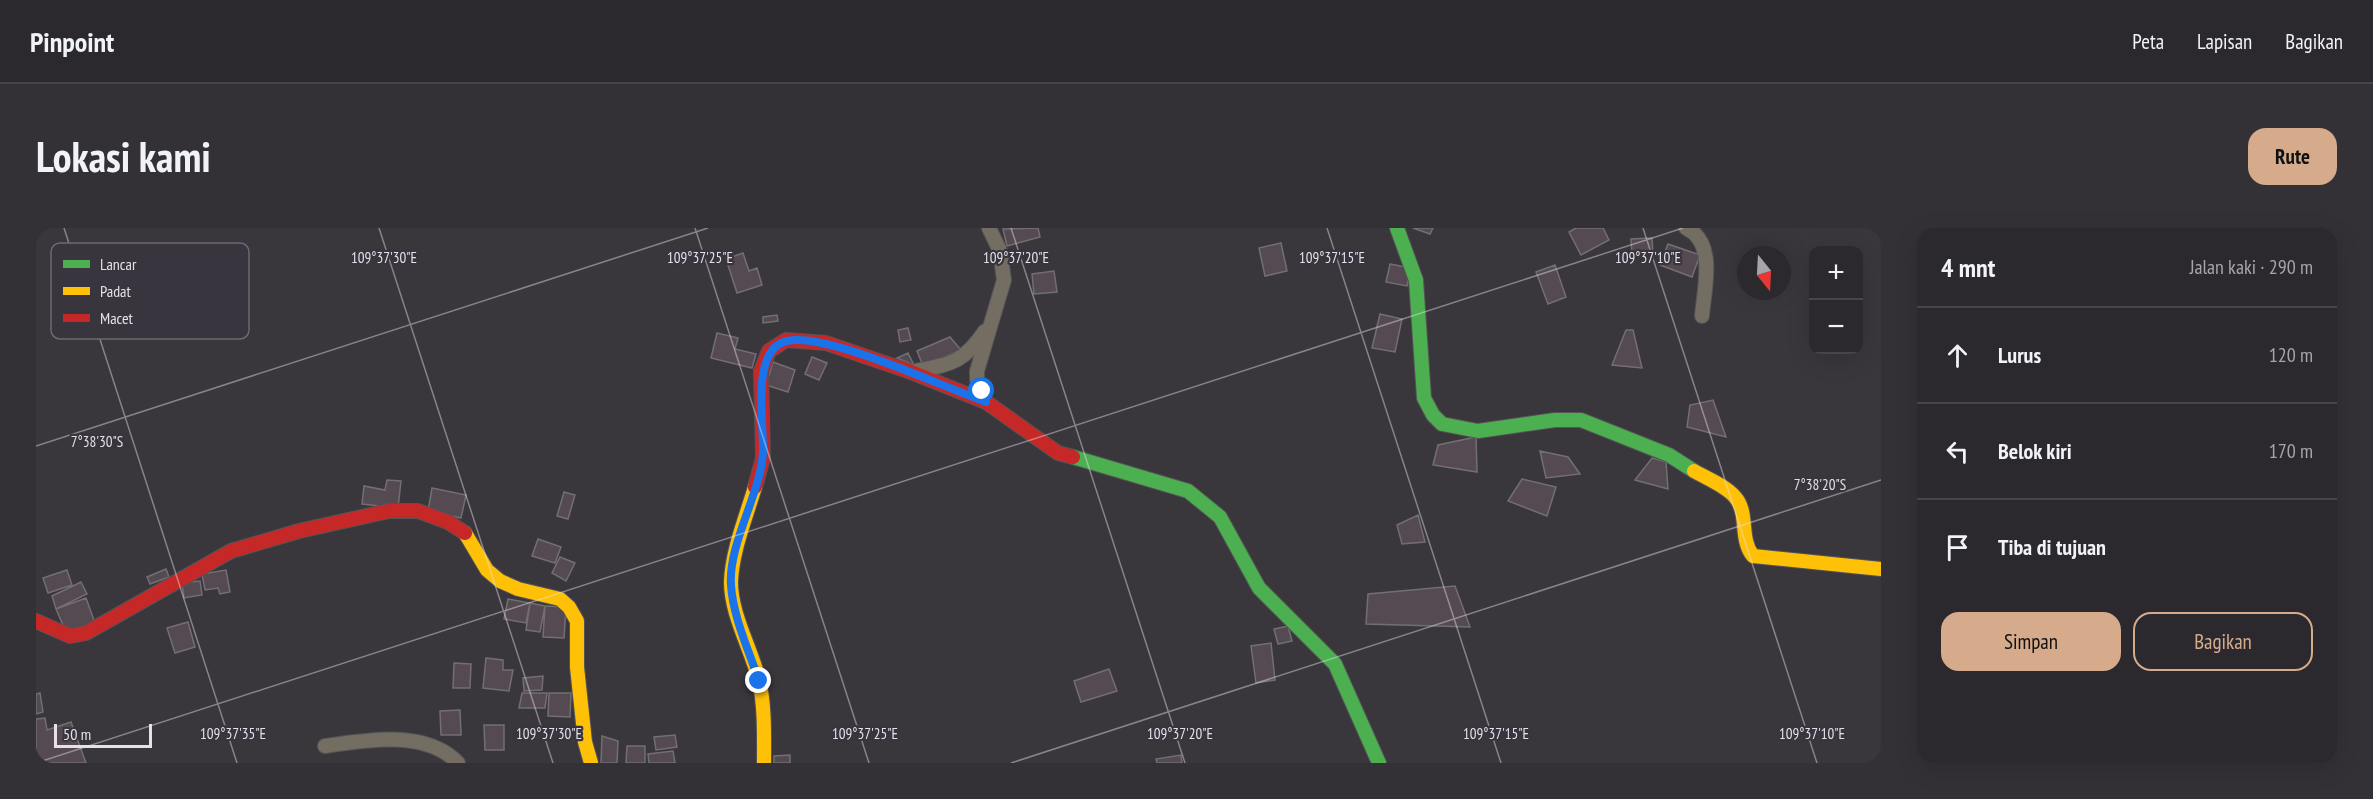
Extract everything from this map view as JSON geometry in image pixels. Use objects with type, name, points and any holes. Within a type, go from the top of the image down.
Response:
[{"type":"street","points":[[986,402],[977,379],[1004,280],[1000,251],[989,228]]},
{"type":"street","points":[[1396,228],[1416,280],[1424,398],[1432,415],[1442,423],[1478,431],[1555,420],[1581,420],[1669,455],[1735,496],[1742,506],[1745,547],[1753,555],[1881,569]]},
{"type":"street","points":[[1686,228],[1694,231],[1700,240],[1706,259],[1702,316]]},
{"type":"street","points":[[911,372],[950,364],[967,355],[992,320]]},
{"type":"street","points":[[764,763],[764,715],[759,681],[730,583],[763,458],[761,371],[769,351],[786,340],[826,342],[911,372],[986,402],[1058,453],[1161,481],[1188,491],[1202,500],[1220,517],[1259,588],[1335,664],[1379,763]]},
{"type":"street","points":[[36,621],[70,636],[86,633],[231,551],[299,531],[389,511],[418,511],[448,522],[467,534],[487,570],[500,581],[518,590],[560,599],[569,607],[577,621],[577,667],[585,742],[591,763]]},
{"type":"street","points":[[325,746],[358,742],[412,741],[438,747],[458,763]]},
{"type":"building","points":[[1038,228],[1040,237],[1007,246],[1003,229]]},
{"type":"building","points":[[1413,228],[1433,228],[1430,234]]},
{"type":"building","points":[[1576,228],[1603,228],[1609,240],[1581,255],[1569,232]]},
{"type":"building","points":[[1652,238],[1653,254],[1632,255],[1631,239]]},
{"type":"building","points":[[1281,243],[1287,271],[1265,276],[1259,248]]},
{"type":"building","points":[[1668,244],[1700,255],[1692,277],[1660,265]]},
{"type":"building","points":[[743,253],[749,271],[757,268],[762,285],[737,293],[726,259]]},
{"type":"building","points":[[1390,264],[1411,268],[1407,286],[1386,282]]},
{"type":"building","points":[[1555,265],[1566,297],[1548,304],[1536,272]]},
{"type":"building","points":[[1054,271],[1057,292],[1034,294],[1032,274]]},
{"type":"building","points":[[1380,314],[1402,319],[1395,352],[1372,348]]},
{"type":"building","points":[[777,315],[778,321],[763,323],[763,317]]},
{"type":"building","points":[[908,328],[911,340],[900,342],[898,330]]},
{"type":"building","points":[[1626,330],[1633,330],[1642,368],[1612,365]]},
{"type":"building","points":[[717,333],[738,338],[735,349],[756,354],[752,368],[711,358]]},
{"type":"building","points":[[950,337],[961,350],[923,366],[917,351]]},
{"type":"building","points":[[908,353],[914,365],[897,358]]},
{"type":"building","points":[[812,357],[827,363],[819,380],[805,374]]},
{"type":"building","points":[[773,362],[795,370],[788,392],[766,385]]},
{"type":"building","points":[[1713,400],[1726,437],[1687,427],[1690,405]]},
{"type":"building","points":[[1476,437],[1477,472],[1433,465],[1438,445]]},
{"type":"building","points":[[1540,451],[1568,457],[1580,474],[1546,478]]},
{"type":"building","points":[[1652,458],[1666,462],[1668,489],[1635,480]]},
{"type":"building","points":[[1522,479],[1556,487],[1547,516],[1508,501]]},
{"type":"building","points":[[387,480],[401,481],[398,508],[362,504],[364,486],[385,490]]},
{"type":"building","points":[[432,488],[466,495],[461,518],[428,511]]},
{"type":"building","points":[[564,492],[575,495],[568,519],[557,516]]},
{"type":"building","points":[[1418,515],[1425,542],[1402,544],[1397,525]]},
{"type":"building","points":[[538,539],[561,547],[555,563],[532,556]]},
{"type":"building","points":[[560,557],[575,563],[566,581],[552,573]]},
{"type":"building","points":[[166,569],[169,577],[150,584],[147,577]]},
{"type":"building","points":[[67,570],[72,585],[48,593],[43,578]]},
{"type":"building","points":[[226,570],[230,592],[220,594],[218,588],[205,590],[202,574]]},
{"type":"building","points":[[200,581],[202,595],[184,598],[182,583]]},
{"type":"building","points":[[81,582],[87,594],[56,609],[52,596]]},
{"type":"building","points":[[1455,586],[1470,627],[1366,624],[1368,594]]},
{"type":"building","points":[[86,598],[95,623],[66,632],[56,609]]},
{"type":"building","points":[[508,599],[530,603],[526,623],[504,619]]},
{"type":"building","points":[[530,603],[545,606],[540,632],[526,630]]},
{"type":"building","points":[[545,606],[566,607],[564,638],[543,637]]},
{"type":"building","points":[[188,622],[195,647],[175,653],[167,628]]},
{"type":"building","points":[[1288,626],[1292,641],[1278,644],[1274,629]]},
{"type":"building","points":[[1271,643],[1275,680],[1256,683],[1251,646]]},
{"type":"building","points":[[486,658],[503,660],[503,670],[513,670],[509,691],[483,688]]},
{"type":"building","points":[[454,663],[471,664],[470,688],[453,688]]},
{"type":"building","points":[[1109,669],[1117,691],[1081,702],[1074,681]]},
{"type":"building","points":[[543,676],[542,690],[524,691],[523,678]]},
{"type":"building","points":[[40,693],[43,712],[36,714],[36,694]]},
{"type":"building","points":[[522,693],[547,693],[545,708],[519,708]]},
{"type":"building","points":[[549,693],[571,693],[570,717],[548,716]]},
{"type":"building","points":[[460,710],[461,735],[441,735],[440,711]]},
{"type":"building","points":[[45,718],[47,730],[71,722],[86,763],[36,763],[36,719]]},
{"type":"building","points":[[484,725],[504,725],[504,750],[485,750]]},
{"type":"building","points":[[675,735],[677,747],[656,750],[654,737]]},
{"type":"building","points":[[602,736],[618,741],[617,763],[601,763]]},
{"type":"building","points":[[627,746],[645,746],[645,763],[626,763]]},
{"type":"building","points":[[673,751],[675,763],[649,763],[648,754]]},
{"type":"building","points":[[790,755],[790,763],[774,763],[774,756]]},
{"type":"building","points":[[1181,755],[1182,763],[1157,763],[1156,759]]},
{"type":"traffic: fast","points":[[1397,228],[1416,280],[1424,398],[1433,415],[1442,424],[1478,431],[1555,420],[1581,420],[1669,455],[1694,471]]},
{"type":"traffic: fast","points":[[1073,457],[1188,491],[1220,517],[1259,588],[1335,664],[1379,763]]},
{"type":"traffic: slow","points":[[1694,471],[1735,497],[1742,510],[1746,542],[1753,556],[1881,569]]},
{"type":"traffic: slow","points":[[755,487],[737,546],[731,582],[734,607],[756,668],[761,690],[764,763]]},
{"type":"traffic: slow","points":[[465,533],[487,570],[500,581],[518,589],[560,599],[569,607],[577,621],[577,667],[585,742],[591,763]]},
{"type":"traffic: jam","points":[[755,487],[763,458],[761,371],[769,351],[786,340],[826,343],[911,372],[986,402],[1058,453],[1073,457]]},
{"type":"traffic: jam","points":[[36,621],[70,636],[86,633],[231,551],[299,531],[389,511],[418,511],[448,522],[465,533]]},
{"type":"route","points":[[759,681],[730,583],[763,458],[761,371],[769,351],[786,340],[826,342],[986,402],[982,391]]}]
